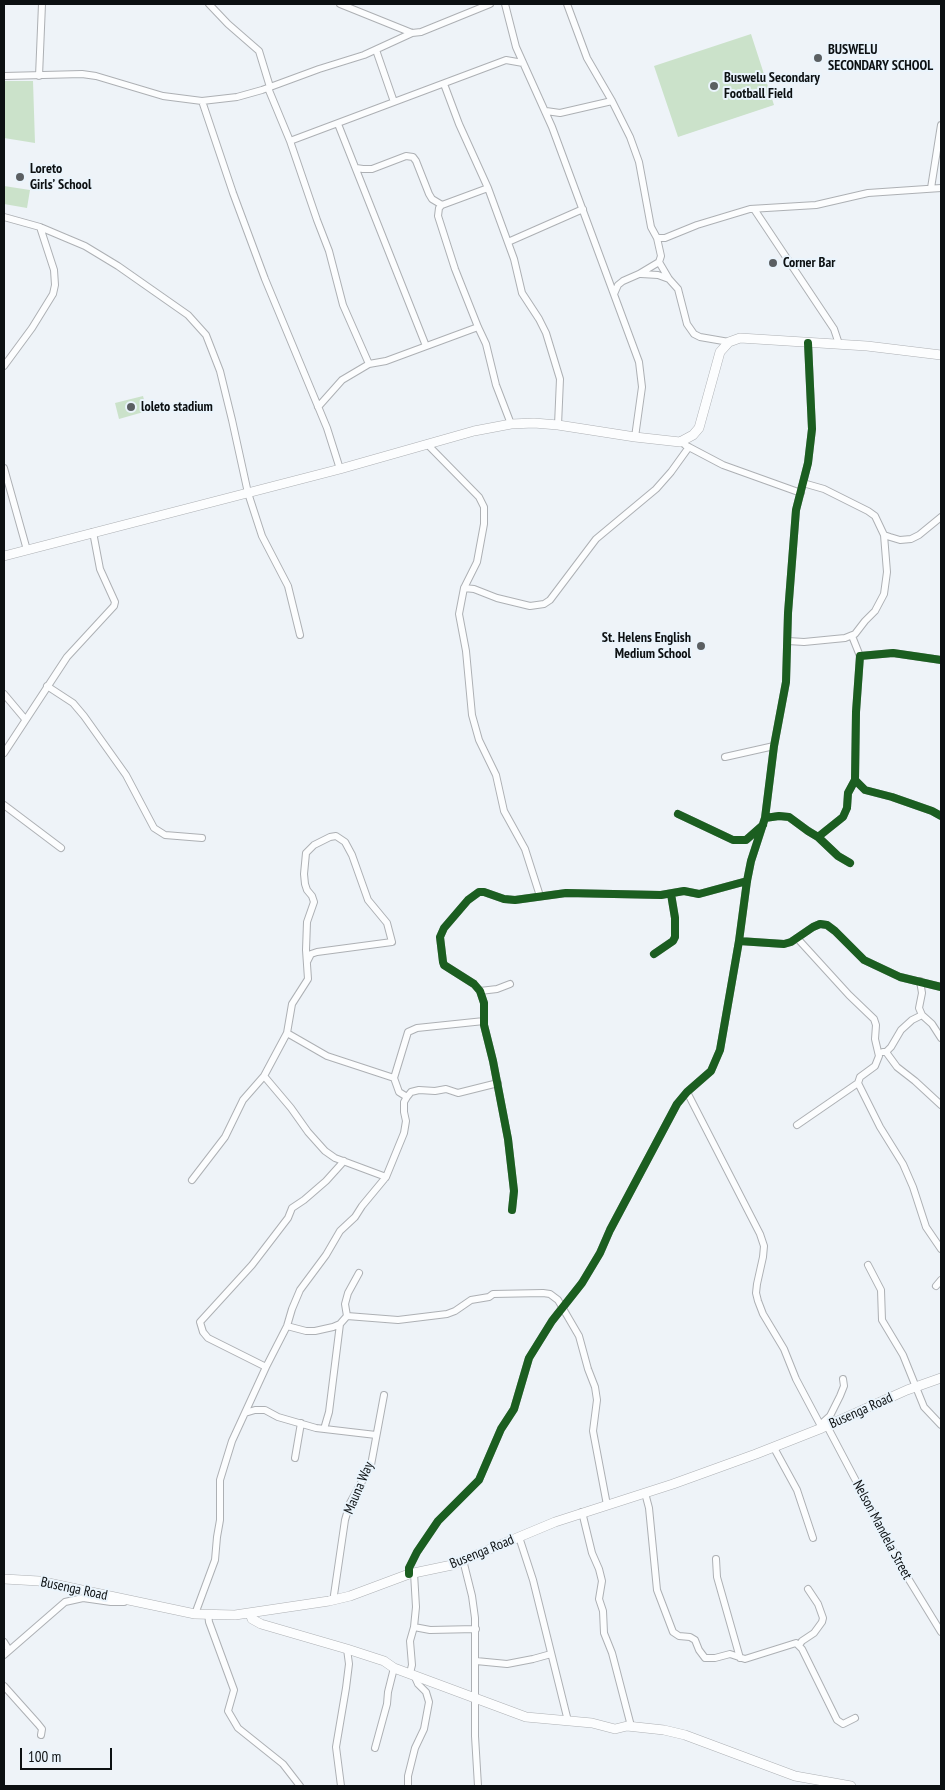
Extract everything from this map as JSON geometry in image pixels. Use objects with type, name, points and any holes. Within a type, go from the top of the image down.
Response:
[{"type":"street","points":[[40,76],[42,4]]},
{"type":"street","points":[[209,4],[228,24],[259,51],[269,88],[290,141],[316,220],[329,250],[343,305],[369,364]]},
{"type":"street","points":[[340,4],[412,33]]},
{"type":"street","points":[[4,76],[82,74],[96,76],[163,96],[202,101],[237,97],[269,88],[376,50],[412,33],[421,32],[490,4]]},
{"type":"street","points":[[505,4],[516,47],[546,111],[639,362],[642,377],[634,437]]},
{"type":"street","points":[[567,4],[587,58],[630,137],[639,162],[651,227],[661,249],[659,262],[639,274],[622,281],[614,294]]},
{"type":"street","points":[[506,60],[516,47]]},
{"type":"street","points":[[376,50],[394,102]]},
{"type":"street","points":[[290,141],[506,60],[523,63]]},
{"type":"street","points":[[444,84],[488,188],[508,242],[522,293],[542,326],[560,379],[558,425]]},
{"type":"street","points":[[202,101],[265,279],[327,428],[340,469]]},
{"type":"street","points":[[546,111],[560,112],[612,101]]},
{"type":"street","points":[[338,124],[426,346]]},
{"type":"street","points":[[931,188],[941,125]]},
{"type":"street","points":[[356,168],[372,169],[410,156],[416,161],[430,194],[436,202],[442,205]]},
{"type":"street","points":[[488,188],[442,205],[438,212],[439,222],[486,344],[496,385],[511,424]]},
{"type":"street","points":[[657,238],[665,238],[698,225],[754,209],[816,205],[868,193],[941,188]]},
{"type":"street","points":[[508,242],[583,209]]},
{"type":"street","points":[[754,209],[834,329],[839,344]]},
{"type":"street","points":[[4,217],[40,227],[85,246],[118,266],[188,316],[206,335],[220,371],[248,493],[262,536],[288,586],[300,635]]},
{"type":"street","points":[[4,366],[32,328],[53,294],[55,285],[54,270],[40,227]]},
{"type":"street","points":[[659,262],[669,279],[678,289],[687,324],[694,334],[700,337],[729,342]]},
{"type":"street","points":[[607,274],[622,281]]},
{"type":"street","points":[[639,274],[658,275],[669,279]]},
{"type":"street","points":[[318,408],[342,380],[369,364],[386,361],[478,327]]},
{"type":"street","points":[[680,442],[693,435],[699,428],[720,352],[729,342],[740,338],[839,344],[941,355]]},
{"type":"street","points":[[408,1786],[408,1776],[415,1748],[424,1729],[428,1702],[426,1692],[412,1674],[410,1641],[414,1627],[416,1598],[412,1574],[409,1568],[438,1522],[479,1480],[501,1429],[514,1410],[529,1358],[561,1307],[582,1283],[600,1253],[610,1230],[678,1104],[687,1092],[711,1071],[718,1055],[724,1031],[739,941],[747,881],[764,822],[774,746],[786,682],[788,613],[796,510],[808,464],[812,429],[808,343]]},
{"type":"street","points":[[4,556],[340,469],[474,431],[511,424],[558,425],[680,442],[722,465],[801,493]]},
{"type":"street","points":[[426,444],[479,497],[484,508],[484,524],[476,562],[464,588],[459,614],[466,651],[475,729],[496,774],[504,811],[524,849],[540,896]]},
{"type":"street","points":[[464,588],[480,590],[497,598],[530,606],[544,604],[550,600],[596,539],[626,516],[656,489],[672,472],[689,447]]},
{"type":"street","points":[[4,468],[27,550]]},
{"type":"street","points":[[788,641],[804,642],[852,636],[875,611],[884,594],[887,572],[884,534],[875,516],[824,489],[803,483]]},
{"type":"street","points":[[884,534],[900,540],[911,539],[919,535],[941,517]]},
{"type":"street","points":[[4,753],[47,686],[78,644],[114,606],[115,602],[100,569],[93,532]]},
{"type":"street","points":[[818,837],[843,817],[847,808],[848,793],[855,780],[856,712],[860,656],[852,636]]},
{"type":"street","points":[[860,656],[893,653],[941,660]]},
{"type":"street","points":[[47,686],[73,703],[84,716],[126,775],[154,828],[165,835],[202,838]]},
{"type":"street","points":[[4,694],[25,719]]},
{"type":"street","points":[[725,757],[774,746]]},
{"type":"street","points":[[855,780],[865,790],[892,797],[941,816]]},
{"type":"street","points":[[4,806],[61,848]]},
{"type":"street","points":[[678,814],[733,840],[746,840],[764,822],[779,816],[789,817],[818,837],[838,856],[850,863]]},
{"type":"street","points":[[192,1180],[225,1137],[244,1100],[264,1076],[287,1033],[292,1004],[308,979],[307,962],[306,922],[314,902],[305,884],[306,853],[314,845],[336,836],[345,842],[352,855],[368,900],[387,923],[392,942],[317,952],[311,954],[307,962]]},
{"type":"street","points":[[512,1210],[514,1199],[512,1174],[498,1083],[484,1021],[484,1003],[480,991],[474,984],[444,965],[440,932],[468,900],[479,892],[484,892],[504,900],[573,893],[640,896],[671,894],[684,891],[700,894],[747,881]]},
{"type":"street","points":[[654,954],[673,941],[675,937],[675,918],[671,894]]},
{"type":"street","points":[[739,941],[784,944],[813,927],[820,924],[827,925],[835,930],[864,960],[900,977],[920,980],[941,987]]},
{"type":"street","points":[[797,938],[849,995],[874,1019],[876,1024],[875,1040],[879,1056],[875,1066],[860,1077],[858,1083],[797,1125]]},
{"type":"street","points":[[920,980],[922,992],[919,1008],[922,1015],[932,1024],[941,1038]]},
{"type":"street","points":[[480,991],[497,989],[510,984]]},
{"type":"street","points":[[886,1052],[901,1030],[912,1020],[922,1015]]},
{"type":"street","points":[[407,1096],[399,1092],[394,1078],[408,1032],[484,1021]]},
{"type":"street","points":[[287,1033],[327,1056],[394,1078]]},
{"type":"street","points":[[878,1050],[886,1052],[897,1067],[930,1094],[941,1106]]},
{"type":"street","points":[[264,1076],[319,1146],[335,1158],[386,1177]]},
{"type":"street","points":[[194,1614],[212,1572],[217,1551],[220,1520],[220,1480],[232,1440],[287,1326],[300,1290],[326,1255],[340,1231],[355,1217],[386,1177],[404,1133],[406,1121],[404,1102],[407,1096],[411,1092],[418,1090],[446,1090],[458,1093],[498,1083]]},
{"type":"street","points":[[858,1083],[880,1127],[903,1164],[913,1187],[926,1227],[941,1249]]},
{"type":"street","name":"Nelson Mandela Street","points":[[687,1092],[760,1234],[764,1246],[756,1292],[763,1314],[784,1349],[804,1395],[903,1570],[941,1632]]},
{"type":"street","points":[[266,1367],[208,1338],[202,1332],[201,1318],[248,1271],[288,1218],[292,1208],[326,1181],[344,1161]]},
{"type":"street","points":[[868,1265],[881,1290],[882,1320],[903,1355],[924,1407],[941,1425]]},
{"type":"street","points":[[287,1326],[306,1331],[315,1331],[340,1324],[347,1316],[346,1304],[348,1293],[359,1273]]},
{"type":"street","points":[[936,1286],[941,1280]]},
{"type":"street","points":[[347,1316],[398,1320],[447,1314],[471,1300],[501,1293],[550,1294],[558,1300],[579,1336],[597,1395],[593,1431],[607,1505]]},
{"type":"street","points":[[324,1429],[329,1412],[340,1324]]},
{"type":"street","name":"Busenga Road","points":[[4,1579],[39,1581],[194,1614],[235,1615],[299,1607],[350,1596],[412,1574],[463,1560],[582,1512],[646,1493],[774,1448],[941,1378]]},
{"type":"street","points":[[823,1426],[840,1396],[844,1386],[844,1379]]},
{"type":"street","name":"Mauna Way","points":[[335,1599],[345,1520],[350,1503],[371,1465],[384,1395]]},
{"type":"street","points":[[245,1413],[266,1410],[278,1417],[324,1429],[376,1435]]},
{"type":"street","points":[[295,1458],[301,1423]]},
{"type":"street","points":[[774,1448],[797,1490],[812,1538]]},
{"type":"street","points":[[646,1493],[657,1590],[673,1632],[679,1636],[690,1637],[695,1640],[705,1658],[715,1658],[726,1654],[740,1658],[752,1657],[796,1643],[799,1645],[837,1720],[843,1724],[855,1718]]},
{"type":"street","points":[[582,1512],[592,1553],[602,1581],[599,1599],[604,1611],[604,1632],[612,1653],[631,1726]]},
{"type":"street","points":[[519,1537],[533,1580],[568,1721]]},
{"type":"street","points":[[463,1560],[472,1596],[476,1629],[474,1736],[478,1786]]},
{"type":"street","points":[[716,1560],[717,1577],[740,1658]]},
{"type":"street","points":[[799,1645],[814,1633],[823,1618],[818,1604],[808,1589]]},
{"type":"street","points":[[6,1653],[65,1602],[83,1598],[111,1602],[129,1601]]},
{"type":"street","points":[[250,1613],[252,1619],[262,1624],[384,1661],[394,1668],[526,1717],[592,1722],[615,1729],[631,1726],[664,1730],[685,1735],[795,1776],[851,1786]]},
{"type":"street","points":[[208,1614],[209,1622],[234,1690],[228,1711],[238,1728],[283,1764],[300,1786]]},
{"type":"street","points":[[414,1627],[430,1630],[476,1629]]},
{"type":"street","points":[[4,1642],[6,1653]]},
{"type":"street","points":[[341,1786],[336,1747],[349,1664],[347,1649]]},
{"type":"street","points":[[476,1661],[507,1664],[551,1654]]},
{"type":"street","points":[[375,1748],[387,1704],[394,1668]]},
{"type":"street","points":[[4,1686],[38,1724],[42,1730],[41,1735]]},
{"type":"green space","name":"Buswelu Secondary Football Field","points":[[751,34],[774,105],[678,137],[654,66]]},
{"type":"green space","points":[[4,81],[33,81],[35,143],[4,138]]},
{"type":"green space","points":[[4,186],[30,190],[27,208],[4,204]]},
{"type":"green space","name":"loleto stadium","points":[[143,396],[147,411],[119,419],[115,403]]},
{"type":"cycle path","points":[[409,1574],[409,1568],[417,1552],[438,1521],[479,1480],[501,1429],[514,1409],[529,1358],[552,1321],[582,1283],[600,1253],[610,1230],[677,1104],[687,1092],[711,1071],[720,1050],[739,941],[747,881],[751,861],[765,818],[774,746],[786,682],[788,613],[796,510],[808,463],[812,429],[808,343]]},
{"type":"cycle path","points":[[818,837],[843,817],[847,808],[848,793],[855,780],[856,712],[860,656],[893,653],[941,660]]},
{"type":"cycle path","points":[[855,780],[865,790],[892,797],[941,816]]},
{"type":"cycle path","points":[[678,814],[733,840],[746,840],[763,825]]},
{"type":"cycle path","points":[[765,818],[789,817],[818,837],[838,856],[850,863]]},
{"type":"cycle path","points":[[512,1210],[514,1191],[508,1139],[484,1025],[484,1003],[480,991],[474,984],[444,965],[440,937],[444,928],[468,900],[479,892],[515,900],[566,893],[661,895],[684,891],[699,894],[747,881]]},
{"type":"cycle path","points":[[654,954],[673,941],[675,937],[675,918],[671,894]]},
{"type":"cycle path","points":[[739,941],[784,944],[791,942],[813,927],[820,924],[827,925],[864,960],[900,977],[941,987]]},
{"type":"place","name":"BUSWELU SECONDARY SCHOOL","points":[[818,58]]},
{"type":"place","name":"Buswelu Secondary Football Field","points":[[714,86]]},
{"type":"place","name":"Loreto Girls’ School","points":[[20,177]]},
{"type":"place","name":"Corner Bar","points":[[773,263]]},
{"type":"place","name":"loleto stadium","points":[[131,407]]},
{"type":"place","name":"St. Helens English Medium School","points":[[701,646]]}]
